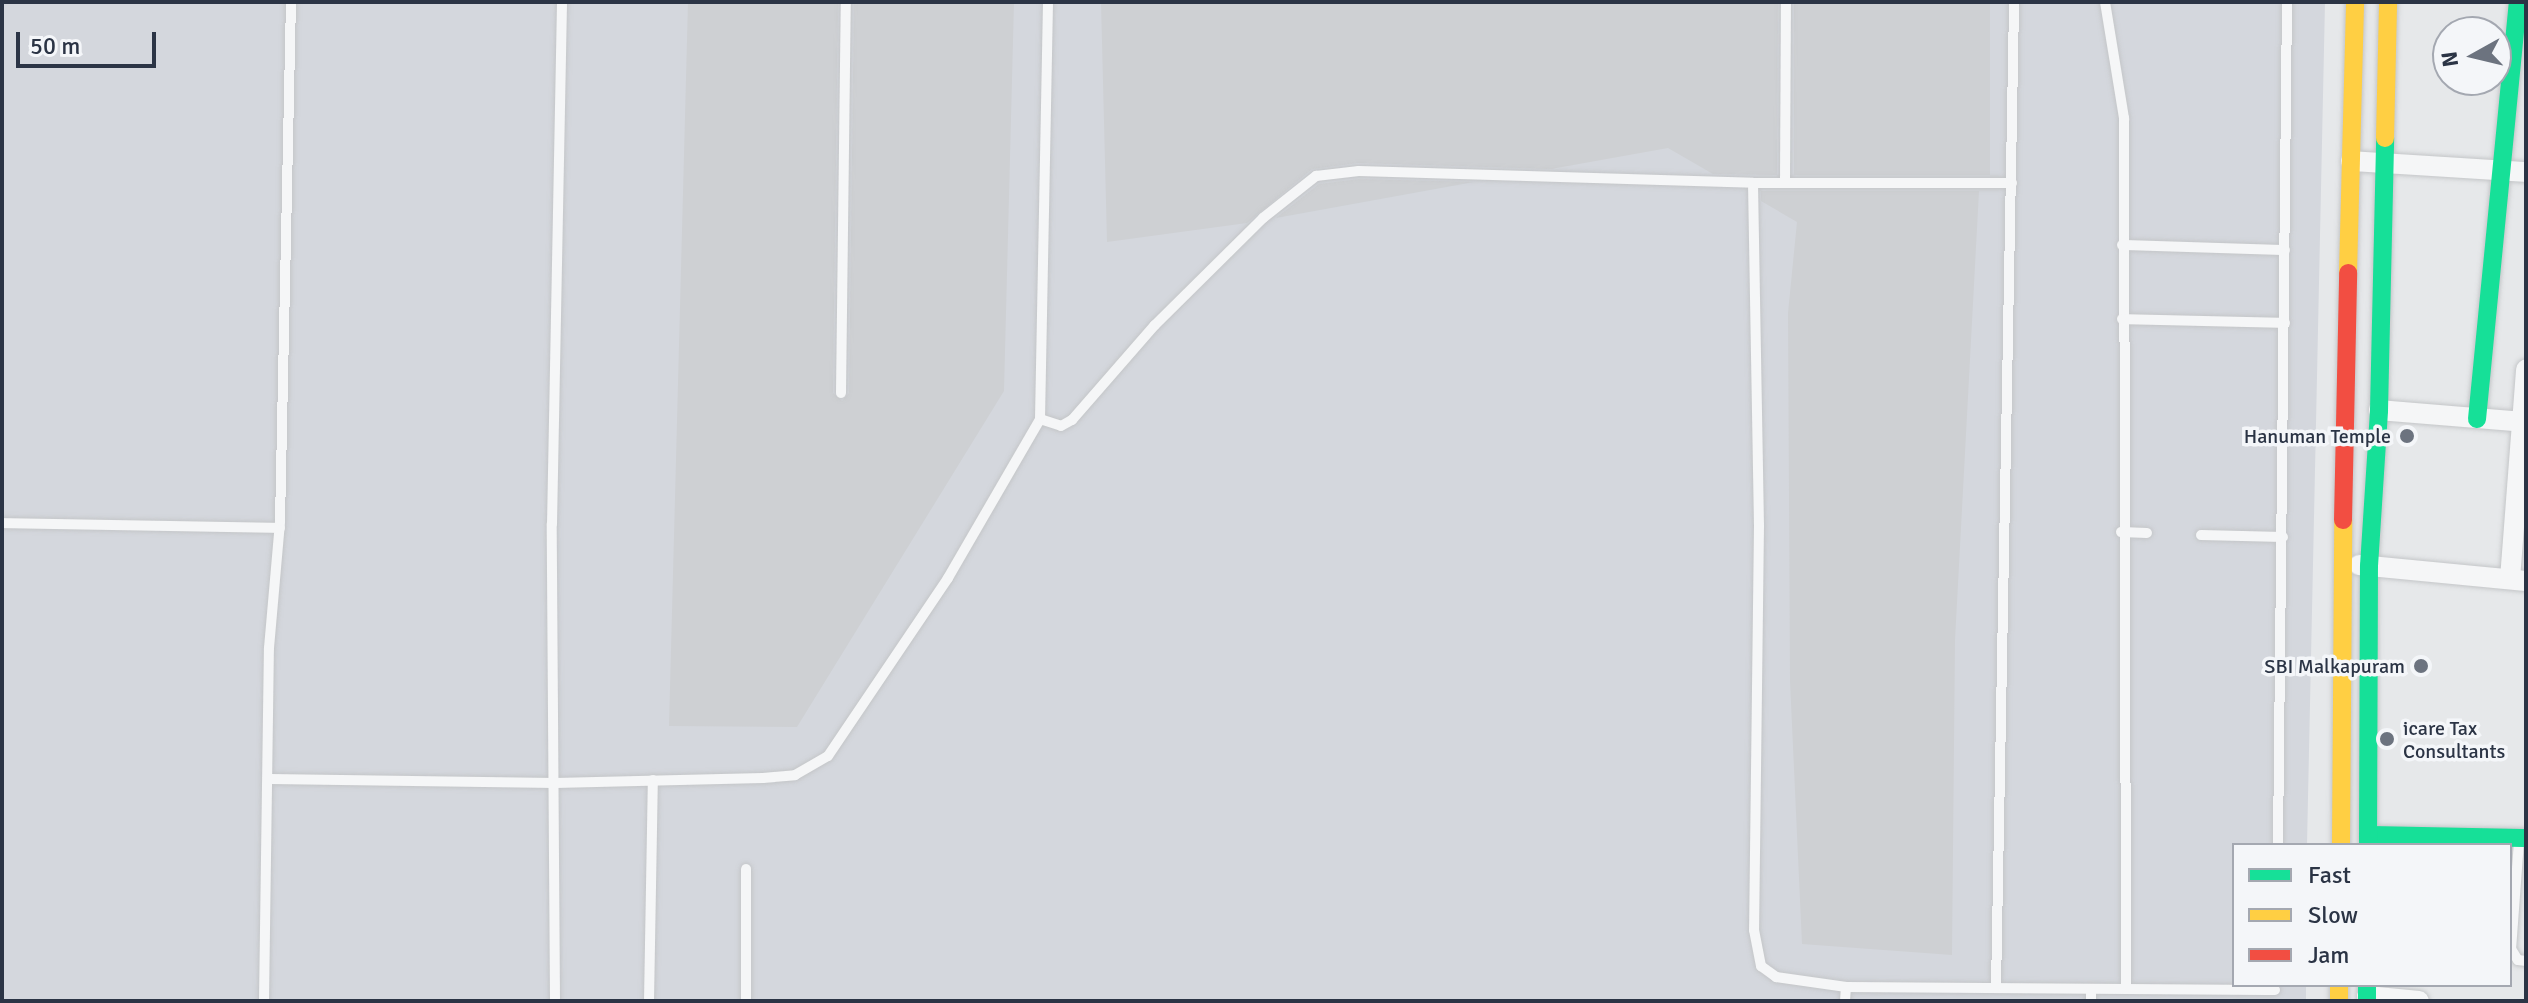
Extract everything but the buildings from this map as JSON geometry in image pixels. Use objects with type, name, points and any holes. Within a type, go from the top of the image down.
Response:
[{"type":"main road","points":[[2341,843],[2343,564],[2355,2]]},
{"type":"main road","points":[[2388,2],[2382,162],[2379,410],[2369,566],[2368,840],[2522,838]]},
{"type":"main road","points":[[2477,419],[2504,171],[2518,2]]},
{"type":"street","points":[[2351,161],[2526,172]]},
{"type":"street","points":[[2343,564],[2518,580],[2526,370]]},
{"type":"street","points":[[2379,410],[2524,421]]},
{"type":"street","points":[[2367,994],[2419,1001]]},
{"type":"lane","points":[[264,1001],[270,779],[269,648],[280,528],[291,2]]},
{"type":"lane","points":[[555,1001],[552,524],[562,2]]},
{"type":"lane","points":[[841,393],[846,2]]},
{"type":"lane","points":[[270,779],[555,783],[795,775],[828,756],[948,578],[1040,419],[1048,2]]},
{"type":"lane","points":[[1785,182],[1786,2]]},
{"type":"lane","points":[[1996,988],[2014,2]]},
{"type":"lane","points":[[2105,2],[2124,118],[2121,532],[2126,989]]},
{"type":"lane","points":[[2278,843],[2287,2]]},
{"type":"lane","points":[[1040,419],[1061,426],[1072,420],[1155,325],[1263,218],[1316,176],[1359,171],[1753,183],[2012,183]]},
{"type":"lane","points":[[1753,183],[1759,525],[1756,951],[1761,966],[1776,977],[1846,987],[2275,992]]},
{"type":"lane","points":[[2122,245],[2285,250]]},
{"type":"lane","points":[[2122,319],[2285,323]]},
{"type":"lane","points":[[2,523],[280,528]]},
{"type":"lane","points":[[2121,532],[2147,533]]},
{"type":"lane","points":[[2201,535],[2283,537]]},
{"type":"lane","points":[[649,1001],[653,780]]},
{"type":"lane","points":[[2512,939],[2522,838]]},
{"type":"lane","points":[[746,869],[746,1001]]},
{"type":"lane","points":[[1845,1001],[1846,987]]},
{"type":"lane","points":[[2091,989],[2091,1001]]},
{"type":"shaded area","points":[[2,2],[2325,2],[2307,843],[2232,843],[2232,987],[2306,987],[2306,1001],[2,1001]]},
{"type":"traffic: fast","points":[[2477,419],[2518,2]]},
{"type":"traffic: fast","points":[[2368,843],[2369,566],[2379,410],[2385,138]]},
{"type":"traffic: fast","points":[[2368,835],[2526,838]]},
{"type":"traffic: fast","points":[[2367,987],[2367,1001]]},
{"type":"traffic: slow","points":[[2348,273],[2355,2]]},
{"type":"traffic: slow","points":[[2385,138],[2388,2]]},
{"type":"traffic: slow","points":[[2341,843],[2343,520]]},
{"type":"traffic: slow","points":[[2339,987],[2339,1001]]},
{"type":"traffic: jam","points":[[2343,520],[2348,273]]},
{"type":"place","name":"Hanuman Temple","points":[[2407,436]]},
{"type":"place","name":"SBI Malkapuram","points":[[2421,666]]},
{"type":"place","name":"icare Tax Consultants","points":[[2387,739]]}]
